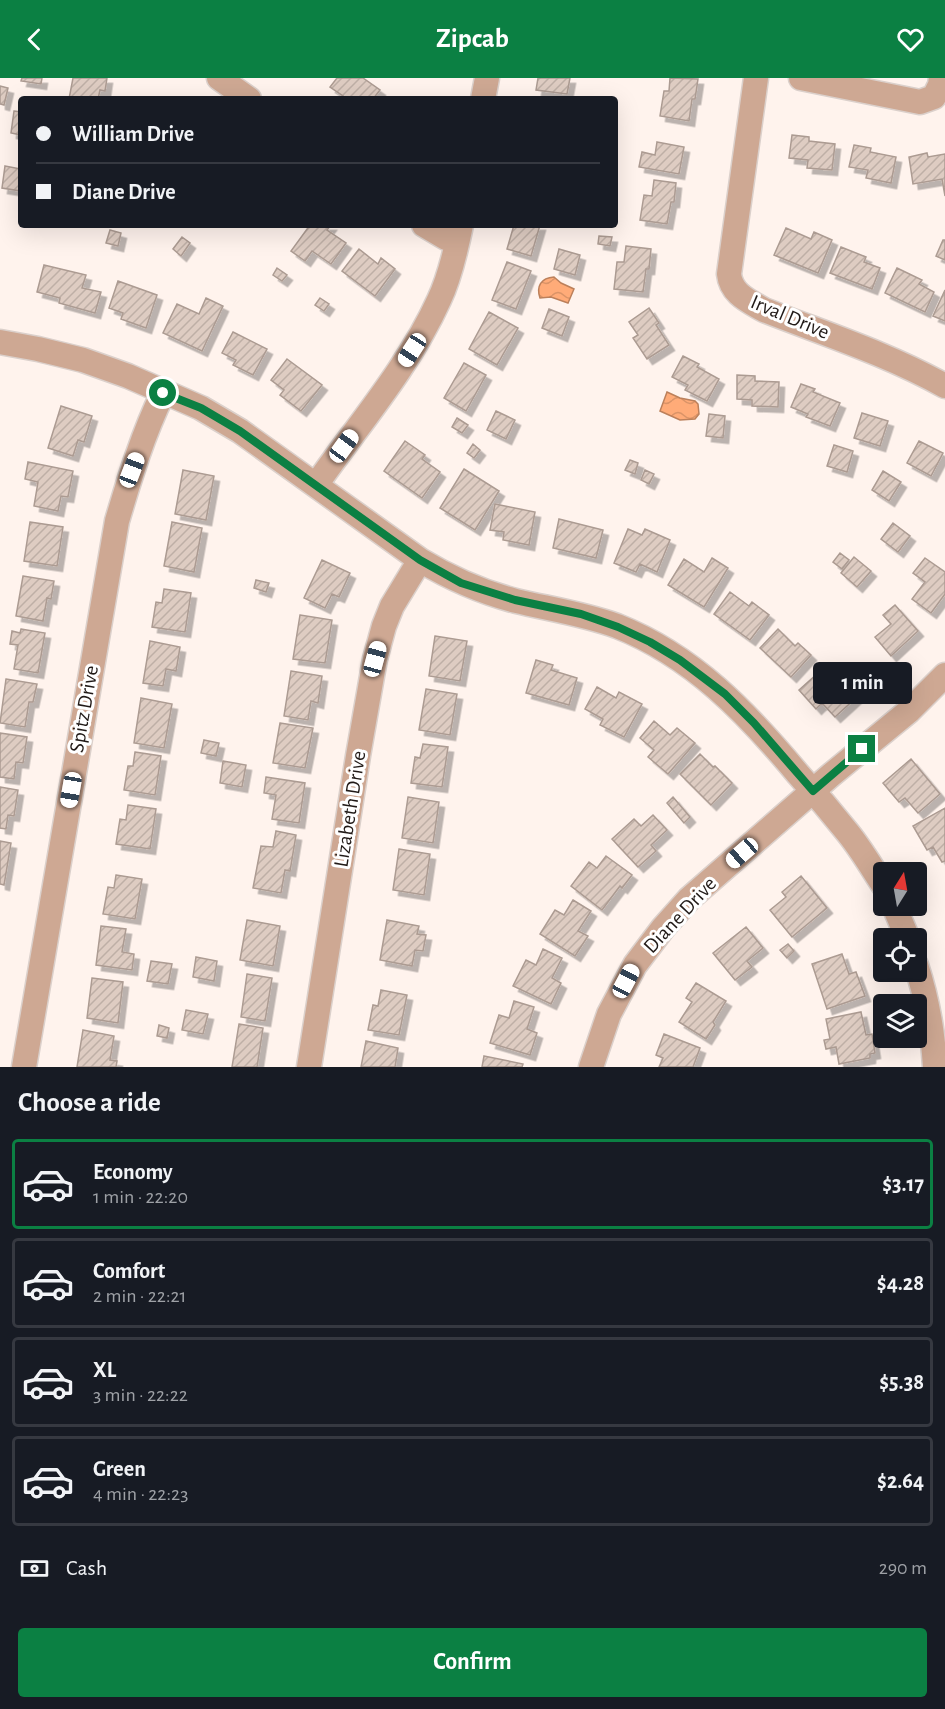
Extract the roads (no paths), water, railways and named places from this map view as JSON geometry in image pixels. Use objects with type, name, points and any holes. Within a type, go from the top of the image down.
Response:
[{"type":"street","points":[[219,78],[245,96]]},
{"type":"street","points":[[484,96],[487,78]]},
{"type":"street","name":"Irval Drive","points":[[756,78],[729,274],[732,287],[748,301],[764,310],[885,356],[945,386]]},
{"type":"street","points":[[801,78],[920,102],[934,97],[940,86],[941,78]]},
{"type":"street","points":[[429,228],[446,238],[459,233]]},
{"type":"street","points":[[316,485],[412,350],[439,300],[459,233]]},
{"type":"street","points":[[0,342],[83,360],[128,376],[201,408],[240,431],[420,560],[461,583],[515,600],[581,614],[618,627],[680,660],[725,694],[754,723],[849,834],[873,870]]},
{"type":"street","name":"Spitz Drive","points":[[24,1067],[117,521],[132,470],[163,393]]},
{"type":"street","name":"Lizabeth Drive","points":[[309,1067],[375,659],[392,606],[420,560]]},
{"type":"street","name":"Diane Drive","points":[[591,1067],[609,1014],[635,965],[689,899],[909,711],[945,675]]},
{"type":"street","points":[[922,982],[933,1041],[935,1067]]},
{"type":"water","points":[[554,277],[574,289],[568,303],[551,297],[540,298],[541,283]]},
{"type":"water","points":[[667,392],[695,401],[698,404],[699,414],[695,419],[680,420],[660,411]]}]
